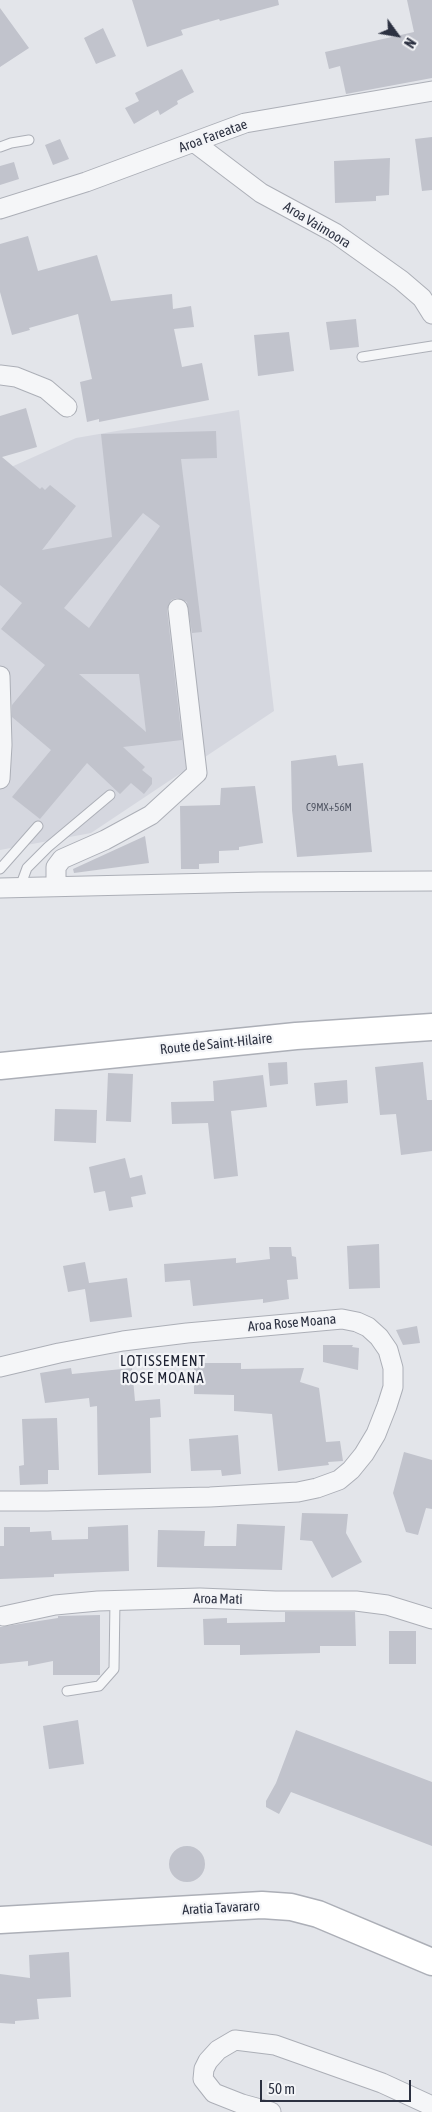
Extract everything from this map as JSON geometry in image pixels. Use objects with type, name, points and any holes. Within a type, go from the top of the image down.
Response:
[{"type":"main road","name":"Route de Saint-Hilaire","points":[[0,1066],[287,1036],[432,1027]]},
{"type":"main road","name":"Aratia Tavararo","points":[[0,1920],[262,1905],[291,1908],[318,1914],[432,1962]]},
{"type":"street","name":"Aroa Fareatae","points":[[0,209],[86,182],[245,123],[432,91]]},
{"type":"street","name":"Aroa Vaimoora","points":[[195,143],[261,193],[335,233],[401,280],[422,298],[432,314]]},
{"type":"street","points":[[0,374],[16,377],[46,389],[67,407]]},
{"type":"street","points":[[56,886],[56,867],[62,859],[104,840],[150,815],[196,773],[178,609]]},
{"type":"street","points":[[0,676],[2,745],[0,779]]},
{"type":"street","points":[[0,888],[432,881]]},
{"type":"street","name":"Aroa Rose Moana","points":[[0,1367],[59,1353],[123,1342],[188,1333],[342,1319],[357,1322],[368,1327],[379,1337],[388,1350],[393,1368],[393,1387],[388,1406],[376,1434],[352,1470],[339,1480],[317,1488],[298,1492],[192,1498],[0,1501]]},
{"type":"street","name":"Aroa Mati","points":[[4,1616],[55,1605],[115,1600],[200,1598],[275,1601],[356,1600],[387,1605],[432,1619]]},
{"type":"street","points":[[271,2112],[242,2104],[214,2092],[203,2079],[204,2069],[208,2061],[218,2050],[235,2040],[276,2045],[382,2084],[432,2106]]},
{"type":"lane","points":[[0,147],[29,140]]},
{"type":"lane","points":[[362,357],[432,346]]},
{"type":"lane","points":[[20,887],[27,868],[48,847],[110,795]]},
{"type":"lane","points":[[0,869],[38,826]]},
{"type":"lane","points":[[67,1690],[99,1686],[114,1669],[115,1600]]},
{"type":"shaded area","points":[[239,410],[274,711],[91,833],[0,850],[0,472],[76,438]]},
{"type":"building","points":[[132,0],[278,0],[279,5],[181,30],[183,35],[147,47]]},
{"type":"building","points":[[407,0],[432,0],[432,78],[346,94],[340,66],[329,69],[325,52],[414,32]]},
{"type":"building","points":[[0,8],[29,48],[0,67]]},
{"type":"building","points":[[103,28],[116,56],[96,64],[84,38]]},
{"type":"building","points":[[182,69],[194,92],[177,101],[178,104],[160,115],[158,110],[134,124],[125,108],[139,101],[135,93]]},
{"type":"building","points":[[432,137],[432,190],[422,191],[415,139]]},
{"type":"building","points":[[60,139],[69,159],[53,165],[45,145]]},
{"type":"building","points":[[390,158],[389,195],[376,196],[376,201],[335,203],[334,161]]},
{"type":"building","points":[[14,162],[19,179],[0,185],[0,166]]},
{"type":"building","points":[[28,236],[38,271],[97,255],[111,301],[172,294],[173,309],[191,306],[194,327],[174,329],[182,367],[202,363],[209,400],[99,422],[99,419],[87,422],[80,382],[92,379],[78,314],[29,328],[30,330],[12,335],[0,292],[0,244]]},
{"type":"building","points":[[356,319],[359,347],[330,350],[326,322]]},
{"type":"building","points":[[289,332],[294,371],[258,376],[254,335]]},
{"type":"building","points":[[26,408],[37,447],[2,457],[40,489],[42,487],[45,490],[50,485],[76,506],[42,550],[112,537],[101,434],[216,431],[217,458],[181,459],[202,632],[192,633],[187,602],[177,598],[171,600],[167,610],[182,740],[123,747],[145,767],[142,770],[152,778],[152,784],[144,794],[131,783],[120,794],[87,763],[40,819],[12,797],[51,750],[12,717],[12,705],[45,665],[1,629],[22,603],[0,585],[0,416]],"holes":[[[143,513],[160,526],[89,628],[64,608]],[[79,674],[139,674],[146,732]]]},
{"type":"building","points":[[336,755],[338,766],[363,763],[372,852],[297,857],[292,810],[291,761]]},
{"type":"building","points":[[255,786],[263,843],[239,847],[239,850],[219,851],[219,863],[199,864],[199,869],[181,869],[180,806],[220,805],[221,788]]},
{"type":"building","points":[[145,836],[149,863],[74,873],[73,869]]},
{"type":"building","points":[[287,1062],[288,1084],[270,1086],[268,1063]]},
{"type":"building","points":[[423,1062],[427,1100],[432,1100],[432,1151],[401,1155],[396,1114],[380,1115],[375,1067]]},
{"type":"building","points":[[108,1073],[133,1074],[131,1122],[106,1121]]},
{"type":"building","points":[[263,1075],[267,1107],[231,1111],[238,1176],[214,1179],[208,1123],[172,1124],[171,1102],[214,1101],[213,1081]]},
{"type":"building","points":[[347,1080],[348,1103],[316,1106],[314,1083]]},
{"type":"building","points":[[55,1109],[97,1110],[96,1143],[54,1141]]},
{"type":"building","points":[[125,1158],[130,1178],[142,1175],[146,1194],[131,1197],[133,1207],[109,1211],[105,1191],[94,1193],[89,1167]]},
{"type":"building","points":[[379,1244],[380,1288],[349,1289],[347,1246]]},
{"type":"building","points":[[269,1247],[291,1247],[292,1256],[296,1257],[298,1279],[287,1280],[289,1299],[263,1303],[263,1299],[193,1306],[190,1280],[165,1282],[164,1264],[236,1258],[236,1263],[270,1259]]},
{"type":"building","points":[[85,1262],[89,1283],[127,1278],[132,1317],[90,1322],[85,1289],[68,1292],[63,1266]]},
{"type":"building","points":[[417,1326],[420,1343],[403,1345],[396,1330]]},
{"type":"building","points":[[323,1345],[353,1345],[352,1347],[359,1348],[358,1370],[323,1362]]},
{"type":"building","points":[[194,1363],[241,1363],[241,1369],[304,1368],[300,1382],[319,1388],[326,1442],[340,1441],[343,1461],[328,1462],[329,1465],[278,1471],[272,1414],[234,1411],[234,1395],[194,1394]]},
{"type":"building","points":[[71,1368],[72,1374],[132,1368],[135,1401],[160,1399],[161,1417],[150,1418],[151,1473],[98,1475],[97,1406],[90,1407],[89,1398],[45,1403],[40,1373]]},
{"type":"building","points":[[57,1418],[59,1470],[48,1470],[48,1484],[20,1485],[19,1466],[24,1465],[22,1419]]},
{"type":"building","points":[[238,1435],[241,1474],[222,1476],[221,1470],[191,1471],[189,1439]]},
{"type":"building","points":[[404,1452],[432,1460],[432,1509],[426,1508],[418,1535],[406,1532],[393,1493]]},
{"type":"building","points":[[302,1513],[348,1514],[346,1533],[362,1562],[332,1578],[312,1541],[300,1540]]},
{"type":"building","points":[[237,1524],[285,1526],[282,1570],[157,1567],[158,1530],[205,1531],[204,1546],[236,1546]]},
{"type":"building","points":[[128,1525],[129,1571],[54,1574],[54,1577],[0,1579],[0,1546],[4,1546],[4,1527],[30,1527],[30,1532],[51,1531],[52,1540],[88,1539],[88,1527]]},
{"type":"building","points":[[285,1612],[355,1612],[356,1646],[320,1646],[320,1653],[240,1655],[240,1645],[204,1645],[203,1619],[227,1618],[227,1623],[285,1622]]},
{"type":"building","points":[[100,1615],[100,1675],[53,1675],[53,1661],[28,1666],[28,1661],[0,1664],[0,1627],[58,1618],[58,1616]]},
{"type":"building","points":[[389,1631],[416,1631],[416,1664],[389,1664]]},
{"type":"building","points":[[78,1720],[84,1764],[49,1769],[43,1726]]},
{"type":"building","points":[[296,1730],[432,1782],[432,1846],[291,1792],[279,1814],[266,1807],[266,1801],[276,1783]]},
{"type":"building","points":[[187,1846],[194,1847],[200,1851],[204,1857],[204,1871],[200,1877],[194,1881],[187,1882],[180,1881],[174,1877],[170,1871],[169,1864],[170,1857],[174,1851],[180,1847]]},
{"type":"building","points":[[69,1952],[71,1997],[37,1999],[39,2019],[15,2021],[15,2024],[0,2023],[0,1974],[30,1978],[29,1955]]},
{"type":"district","name":"LOTISSEMENT ROSE MOANA","points":[[163,1370]]}]
